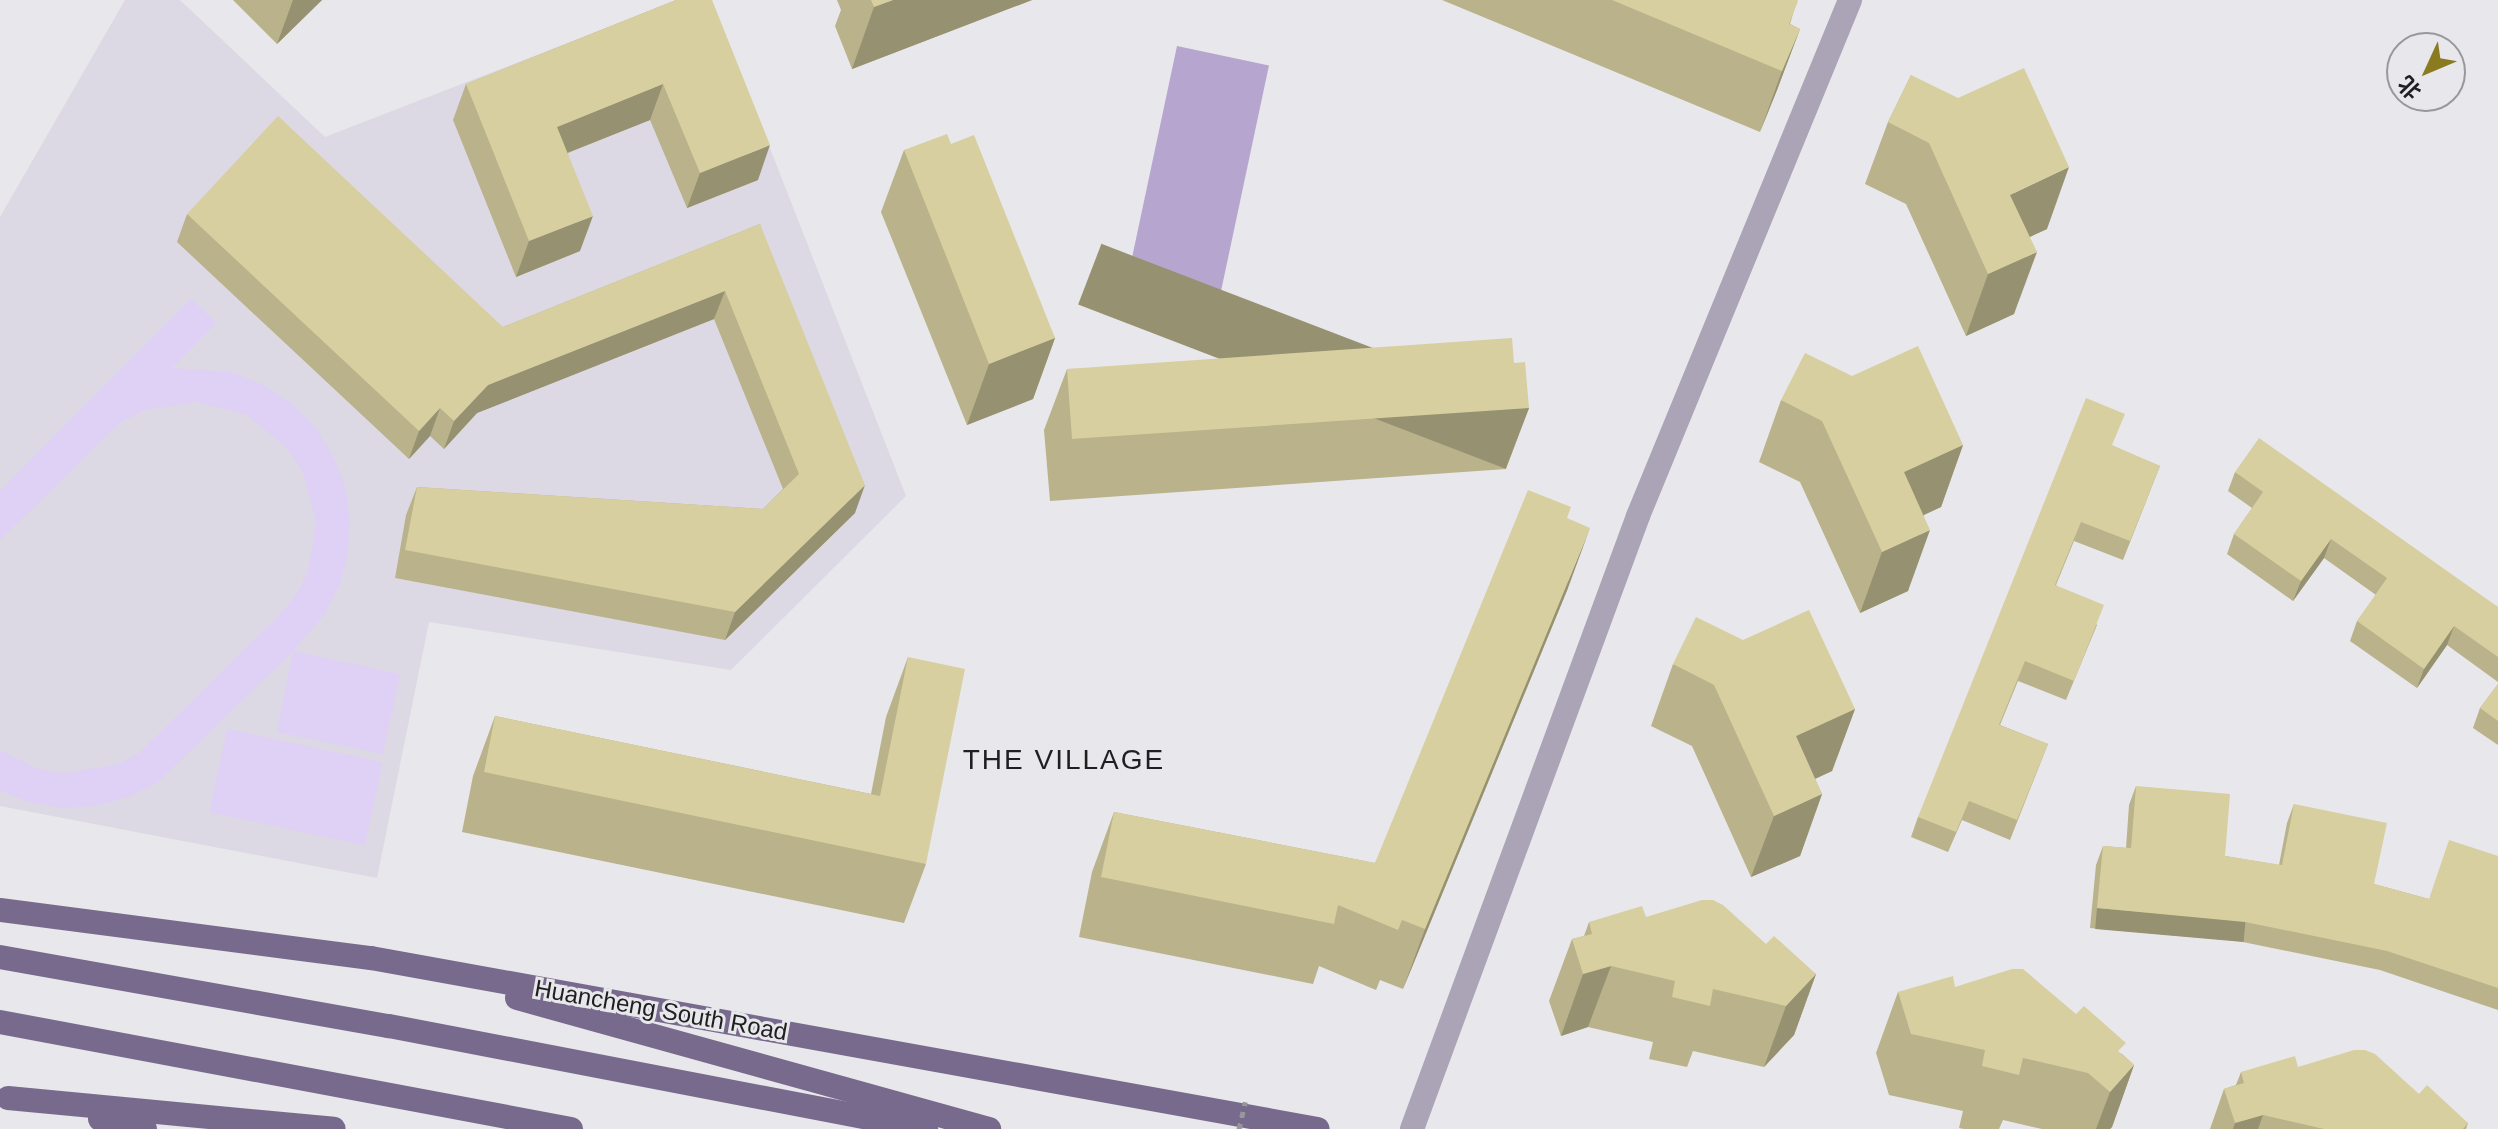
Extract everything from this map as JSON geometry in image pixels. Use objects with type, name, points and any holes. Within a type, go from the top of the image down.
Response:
[{"type":"main road","name":"Huancheng South Road","points":[[0,910],[371,958],[1318,1129]]},
{"type":"main road","points":[[0,957],[389,1026],[926,1129]]},
{"type":"main road","points":[[371,958],[989,1129]]},
{"type":"main road","points":[[0,1022],[571,1129]]},
{"type":"main road","points":[[4,1098],[145,1129]]},
{"type":"main road","points":[[4,1098],[334,1129]]},
{"type":"street","points":[[1412,1129],[1638,516],[1850,0]]},
{"type":"path","points":[[1239,1129],[1245,1102]]},
{"type":"shaded area","points":[[125,0],[180,0],[325,137],[678,0],[712,0],[906,496],[731,670],[429,622],[377,878],[0,806],[0,217]]},
{"type":"shaded area","points":[[1177,46],[1269,66],[1217,308],[1125,289]]},
{"type":"shaded area","points":[[191,299],[216,323],[172,368],[231,372],[262,384],[291,403],[314,426],[332,454],[345,485],[350,519],[348,552],[340,584],[325,614],[293,651],[158,782],[128,797],[96,806],[63,808],[29,802],[0,791],[0,750],[38,769],[64,773],[116,765],[139,753],[279,616],[296,595],[308,572],[316,521],[302,470],[287,448],[247,415],[197,402],[145,410],[121,422],[0,540],[0,491]]},
{"type":"shaded area","points":[[293,651],[400,674],[383,754],[277,732]]},
{"type":"shaded area","points":[[227,729],[383,762],[365,845],[209,812]]},
{"type":"building","points":[[676,0],[712,0],[770,145],[700,173],[663,84],[557,127],[593,216],[529,241],[466,84]]},
{"type":"building","points":[[871,0],[893,0],[874,7]]},
{"type":"building","points":[[1612,0],[1797,0],[1789,24],[1800,29],[1782,71]]},
{"type":"building","points":[[2024,68],[2069,167],[2010,195],[2037,252],[1988,274],[1929,143],[1888,122],[1911,75],[1958,98]]},
{"type":"building","points":[[278,116],[503,327],[760,224],[865,485],[735,612],[405,550],[417,487],[763,509],[799,474],[725,291],[488,385],[454,421],[440,408],[419,431],[187,214]]},
{"type":"building","points":[[947,134],[951,144],[974,135],[1055,338],[989,364],[904,150]]},
{"type":"building","points":[[1512,338],[1514,363],[1525,362],[1529,408],[1072,439],[1067,369]]},
{"type":"building","points":[[1918,346],[1963,445],[1904,472],[1930,530],[1882,552],[1822,421],[1781,400],[1805,353],[1852,376]]},
{"type":"building","points":[[2086,398],[2125,414],[2112,445],[2160,466],[2130,541],[2081,522],[2055,585],[2104,605],[2074,681],[2025,661],[1999,725],[2048,744],[2017,820],[1969,801],[1956,832],[1918,817]]},
{"type":"building","points":[[2259,438],[2498,607],[2498,657],[2454,626],[2424,669],[2357,621],[2387,578],[2331,539],[2301,581],[2234,534],[2263,492],[2235,472]]},
{"type":"building","points":[[1528,490],[1571,507],[1567,518],[1590,528],[1425,929],[1402,920],[1398,930],[1338,905],[1334,924],[1101,877],[1114,812],[1375,863]]},
{"type":"building","points":[[1809,610],[1855,709],[1796,736],[1822,794],[1774,816],[1714,685],[1673,664],[1696,617],[1743,640]]},
{"type":"building","points":[[908,657],[965,669],[926,864],[484,772],[495,716],[880,796]]},
{"type":"building","points":[[2498,684],[2498,721],[2480,708]]},
{"type":"building","points":[[2136,786],[2230,794],[2225,856],[2282,865],[2294,804],[2387,823],[2374,884],[2429,899],[2449,840],[2498,856],[2498,988],[2387,951],[2245,922],[2097,908],[2103,846],[2131,848]]},
{"type":"building","points":[[1702,900],[1713,900],[1723,905],[1766,944],[1774,936],[1816,974],[1786,1006],[1713,989],[1710,1006],[1672,997],[1675,981],[1611,966],[1583,974],[1572,939],[1592,934],[1589,922],[1642,906],[1646,917]]},
{"type":"building","points":[[2012,969],[2023,969],[2076,1014],[2084,1006],[2126,1043],[2118,1051],[2134,1065],[2110,1092],[2088,1073],[2023,1058],[2019,1075],[1982,1066],[1985,1050],[1911,1034],[1898,992],[1953,976],[1955,987]]},
{"type":"building","points":[[2354,1050],[2375,1054],[2419,1094],[2427,1085],[2468,1123],[2463,1129],[2324,1129],[2263,1115],[2235,1123],[2224,1089],[2244,1083],[2241,1072],[2295,1056],[2298,1067]]},
{"type":"district","name":"THE VILLAGE","points":[[1064,760]]}]
